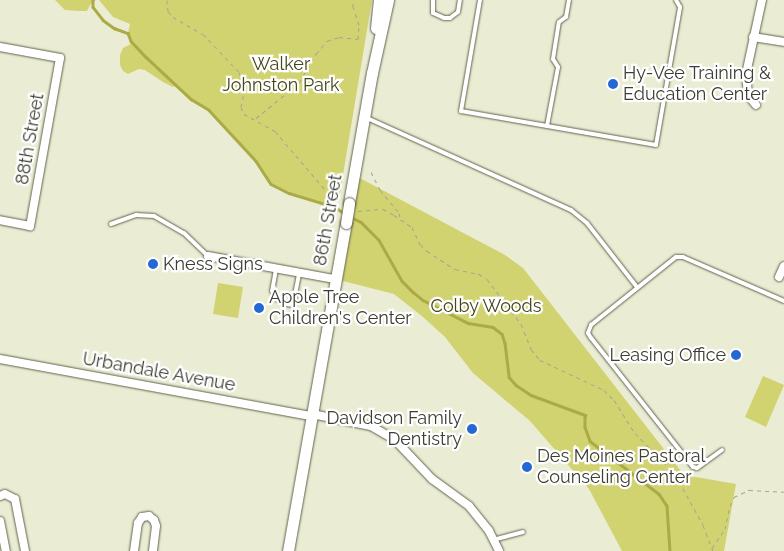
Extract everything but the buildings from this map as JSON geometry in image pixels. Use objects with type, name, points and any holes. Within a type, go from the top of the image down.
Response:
[{"type":"main road","name":"86th Street","points":[[372,73],[378,0]]},
{"type":"main road","name":"86th Street","points":[[288,551],[350,206],[364,117],[388,0]]},
{"type":"street","points":[[756,105],[748,95],[746,74],[762,0]]},
{"type":"street","points":[[753,37],[784,42]]},
{"type":"street","name":"88th Street","points":[[0,47],[60,58],[30,226],[0,220]]},
{"type":"street","points":[[208,256],[336,279]]},
{"type":"street","points":[[779,277],[784,266]]},
{"type":"street","name":"Urbandale Avenue","points":[[0,359],[371,426],[389,436],[405,449],[432,479],[469,506],[494,540],[499,551]]},
{"type":"street","points":[[0,496],[11,495],[15,499],[25,551]]},
{"type":"street","points":[[134,551],[138,522],[142,517],[149,516],[154,520],[156,526],[154,551]]},
{"type":"street","points":[[0,521],[6,551]]},
{"type":"lane","points":[[433,0],[433,13],[444,18],[450,18],[458,12],[460,0]]},
{"type":"lane","points":[[480,0],[461,111],[656,146],[680,7],[676,0]]},
{"type":"lane","points":[[547,126],[558,67],[553,59],[559,22],[566,16],[570,0]]},
{"type":"lane","points":[[364,117],[571,210],[587,224],[638,287]]},
{"type":"lane","points":[[111,224],[136,215],[154,216],[184,233],[208,256]]},
{"type":"lane","points":[[722,450],[697,468],[693,466],[591,338],[588,333],[591,325],[676,257],[683,257],[784,301]]},
{"type":"lane","points":[[276,268],[272,291],[277,299],[286,304],[293,305],[299,272]]},
{"type":"lane","points":[[494,540],[523,532]]},
{"type":"path","points":[[167,0],[168,11],[173,17],[203,34],[239,72],[245,88],[242,111],[244,114],[255,118],[275,131],[328,193],[350,206],[383,209],[400,218],[412,227],[420,244],[427,251],[455,269],[479,274],[487,279],[521,324],[531,349],[540,360],[578,380],[594,385],[614,400],[635,433],[674,474],[703,525],[712,550]]},
{"type":"path","points":[[255,118],[299,83],[316,54],[327,42],[339,37],[358,39],[359,25],[352,8],[353,0]]},
{"type":"path","points":[[372,172],[380,190],[399,213],[400,218]]},
{"type":"path","points":[[712,550],[725,529],[734,497],[750,490],[784,492]]},
{"type":"green space","points":[[55,0],[96,0],[87,11],[80,11],[65,10]]},
{"type":"green space","name":"Walker Johnston Park","points":[[99,0],[372,0],[340,193],[337,194],[335,207],[289,193],[271,184],[256,161],[209,110],[191,99],[177,85],[173,87],[145,70],[139,69],[128,74],[123,71],[120,65],[120,55],[123,48],[133,43],[128,33],[130,24],[113,17]]},
{"type":"green space","name":"Colby Woods","points":[[354,175],[505,255],[523,268],[684,475],[736,484],[724,551],[622,551],[589,489],[530,421],[473,373],[445,337],[394,294],[335,279]]},
{"type":"green space","points":[[218,283],[243,287],[238,318],[213,314]]},
{"type":"green space","points":[[763,376],[784,385],[766,427],[745,417]]},
{"type":"waterway","points":[[93,0],[93,7],[103,20],[114,28],[128,33],[131,41],[146,57],[191,99],[209,110],[256,161],[271,184],[289,193],[335,207],[344,213]]},
{"type":"waterway","points":[[351,217],[361,222],[379,240],[402,281],[423,300],[468,323],[493,327],[502,334],[505,343],[509,377],[516,385],[531,395],[585,415],[585,427],[590,441],[659,494],[667,506],[670,551]]},
{"type":"place","name":"Hy-Vee Training & Education Center","points":[[613,84]]},
{"type":"place","name":"Kness Signs","points":[[153,264]]},
{"type":"place","name":"Apple Tree Children's Center","points":[[259,308]]},
{"type":"place","name":"Leasing Office","points":[[736,355]]},
{"type":"place","name":"Davidson Family Dentistry","points":[[472,429]]},
{"type":"place","name":"Des Moines Pastoral Counseling Center","points":[[527,467]]}]
